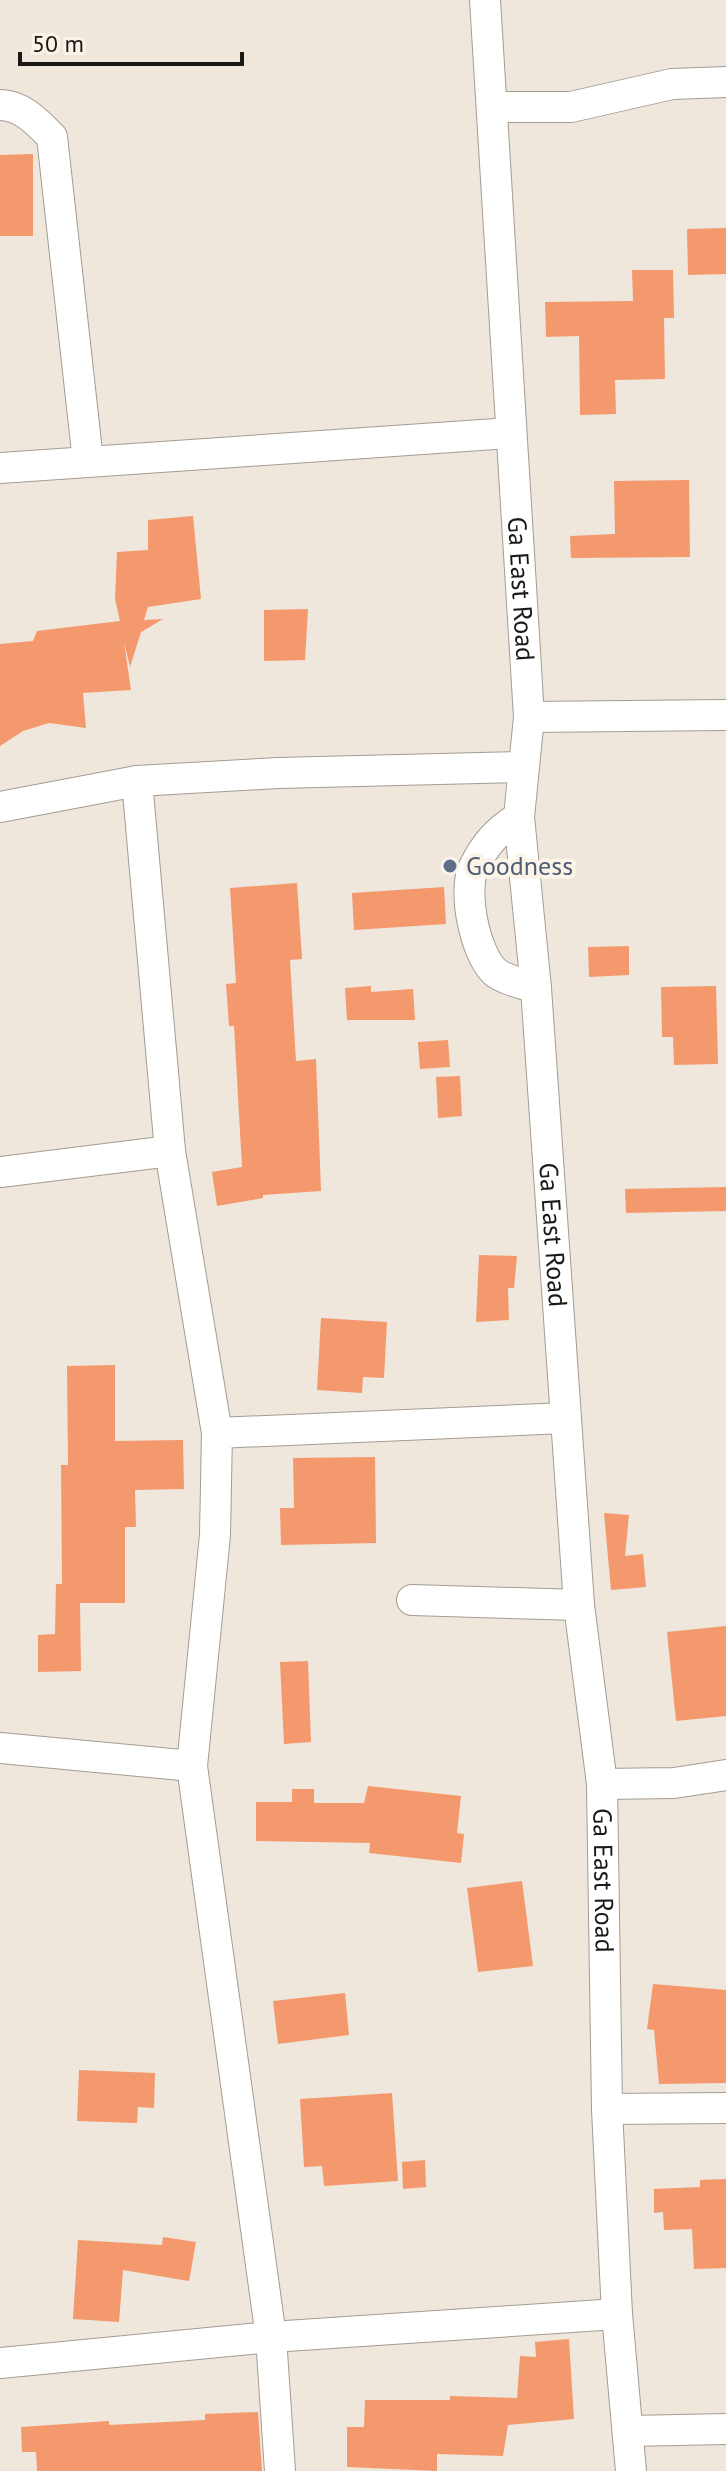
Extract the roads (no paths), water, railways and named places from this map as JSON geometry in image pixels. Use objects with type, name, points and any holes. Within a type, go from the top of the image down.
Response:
[{"type":"street","name":"Ga East Road","points":[[485,0],[529,717],[519,817],[536,988],[579,1605],[602,1784],[607,2109],[617,2314],[631,2471]]},
{"type":"street","points":[[492,107],[571,107],[672,84],[726,82]]},
{"type":"street","points":[[0,105],[9,105],[33,118],[52,137],[88,461]]},
{"type":"street","points":[[0,468],[511,433]]},
{"type":"street","points":[[529,717],[726,715]]},
{"type":"street","points":[[0,807],[137,781],[278,773],[522,767]]},
{"type":"street","points":[[137,781],[170,1151],[217,1433],[215,1535],[192,1766],[271,2337],[280,2471]]},
{"type":"street","points":[[519,817],[495,832],[472,870],[472,928],[479,951],[496,973],[536,988]]},
{"type":"street","points":[[0,1172],[170,1151]]},
{"type":"street","points":[[217,1433],[566,1418]]},
{"type":"street","points":[[412,1600],[579,1605]]},
{"type":"street","points":[[0,1748],[192,1766]]},
{"type":"street","points":[[602,1784],[674,1783],[726,1775]]},
{"type":"street","points":[[607,2109],[726,2108]]},
{"type":"street","points":[[0,2363],[271,2337],[617,2314]]},
{"type":"street","points":[[629,2431],[726,2429]]},
{"type":"place","name":"Goodness","points":[[450,866]]}]
